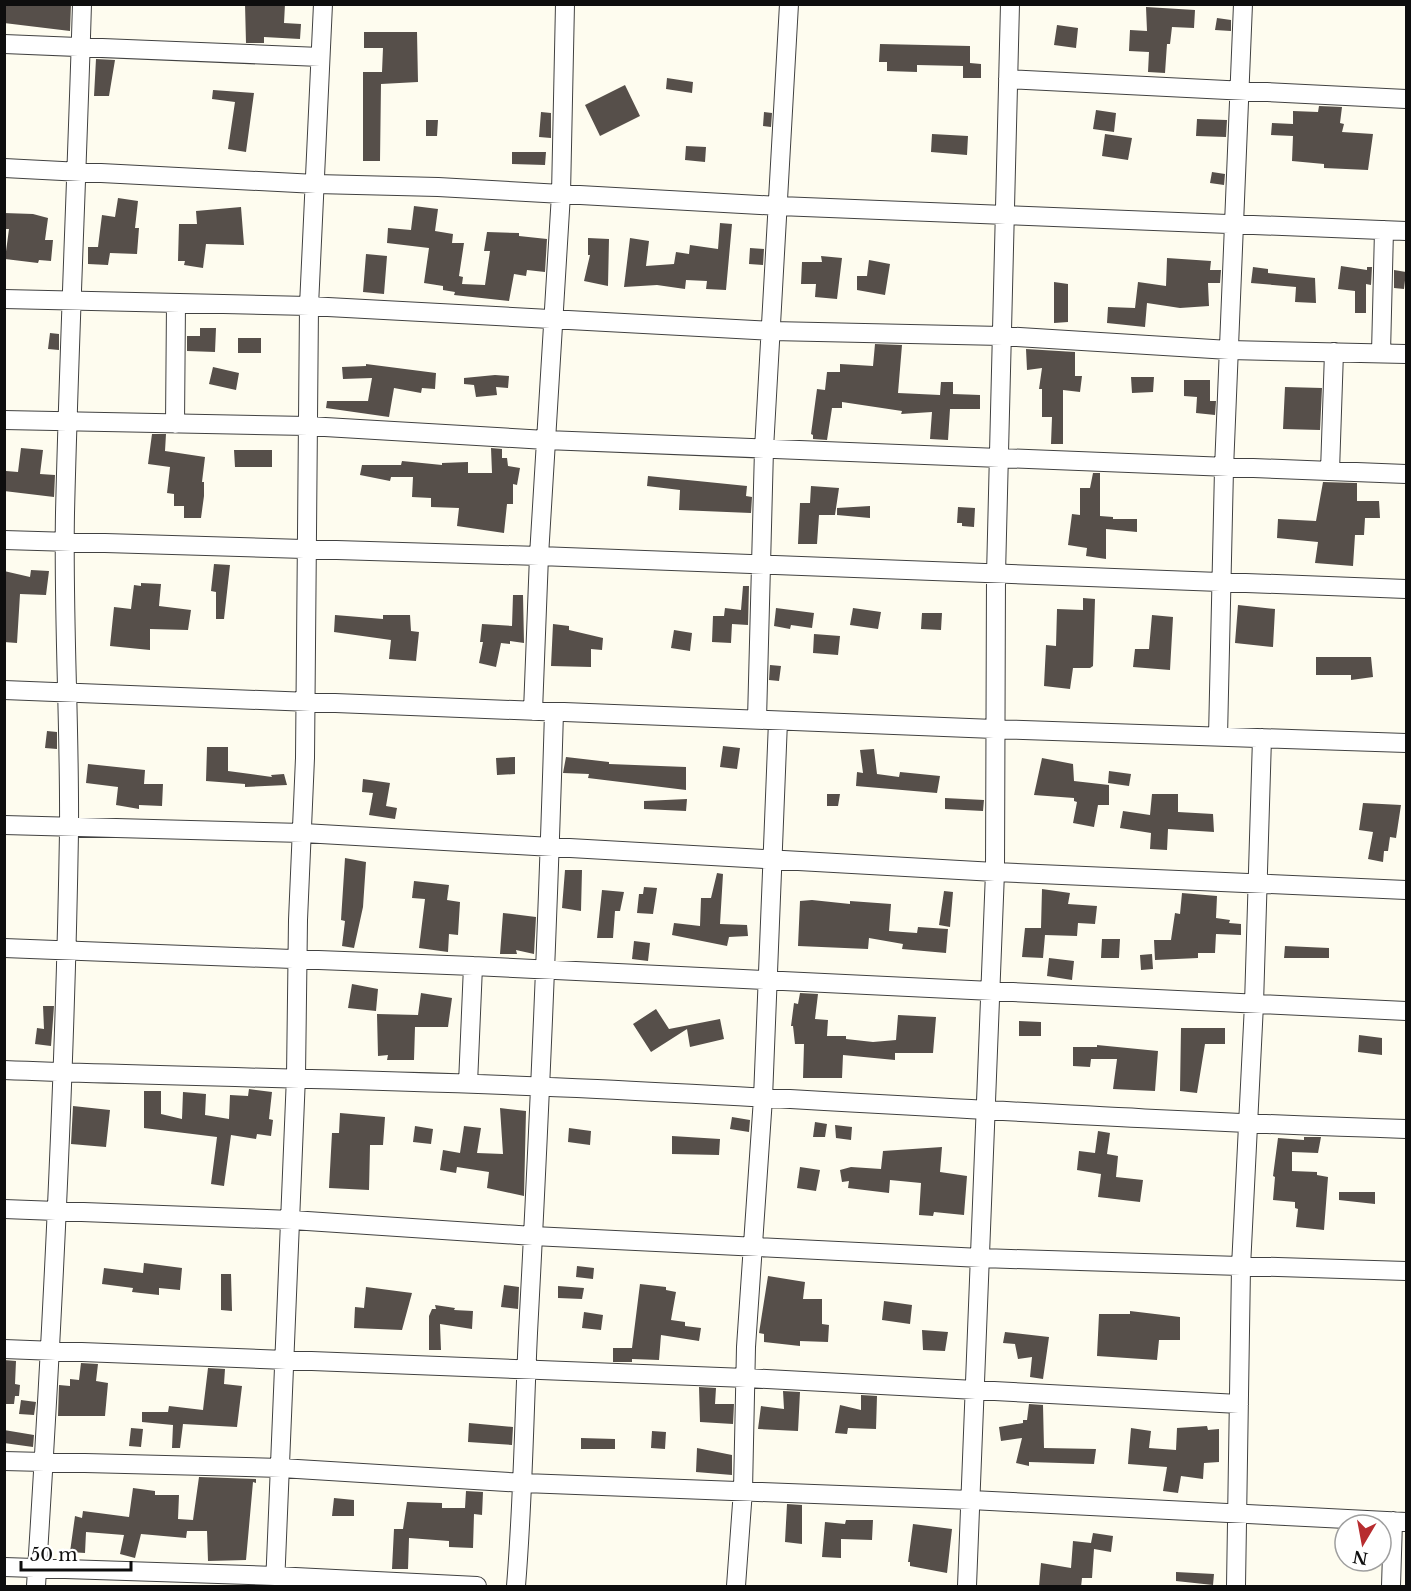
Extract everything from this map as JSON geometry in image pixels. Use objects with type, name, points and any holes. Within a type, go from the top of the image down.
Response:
[{"type":"street","points":[[36,1587],[45,1462],[57,1211],[66,950],[69,827],[66,543],[69,302],[82,4]]},
{"type":"street","points":[[275,1581],[297,1076],[298,959],[306,703],[309,306],[323,4]]},
{"type":"street","points":[[533,711],[539,556],[561,194],[565,4]]},
{"type":"street","points":[[757,720],[764,449],[789,4]]},
{"type":"street","points":[[967,1587],[994,872],[996,574],[1001,457],[1010,4]]},
{"type":"street","points":[[1218,737],[1224,469],[1243,4]]},
{"type":"street","points":[[4,44],[320,57]]},
{"type":"street","points":[[1008,79],[1407,99]]},
{"type":"street","points":[[4,168],[778,206],[1407,231]]},
{"type":"street","points":[[1381,353],[1384,230]]},
{"type":"street","points":[[4,299],[309,306],[553,321],[772,331],[1002,336],[1229,350],[1407,354]]},
{"type":"street","points":[[175,424],[176,303]]},
{"type":"street","points":[[1330,471],[1334,352]]},
{"type":"street","points":[[4,420],[308,426],[546,440],[1001,457],[1224,469],[1407,474]]},
{"type":"street","points":[[4,540],[306,551],[539,556],[1222,584],[1407,589]]},
{"type":"street","points":[[4,690],[1407,743]]},
{"type":"street","points":[[516,1587],[524,1483],[526,1370],[541,1087],[554,712]]},
{"type":"street","points":[[736,1587],[752,1245],[763,1098],[778,721]]},
{"type":"street","points":[[1236,1587],[1241,1267],[1254,1004],[1263,738]]},
{"type":"street","points":[[4,825],[303,833],[994,872],[1407,890]]},
{"type":"street","points":[[4,948],[473,966],[990,993],[1407,1011]]},
{"type":"street","points":[[468,1084],[473,966]]},
{"type":"street","points":[[4,1070],[297,1076],[763,1098],[1248,1125],[1407,1129]]},
{"type":"street","points":[[4,1209],[292,1220],[533,1236],[981,1258],[1407,1271]]},
{"type":"street","points":[[4,1349],[746,1377],[1239,1404]]},
{"type":"street","points":[[4,1461],[281,1468],[524,1483],[742,1490],[1400,1521],[1391,1587]]},
{"type":"street","points":[[4,1567],[275,1581],[477,1587]]},
{"type":"building","points":[[4,4],[71,4],[70,31],[4,23]]},
{"type":"building","points":[[245,4],[285,4],[284,23],[301,24],[300,39],[264,37],[264,43],[246,43]]},
{"type":"building","points":[[1146,7],[1195,10],[1194,28],[1172,27],[1170,44],[1167,44],[1165,73],[1148,72],[1149,52],[1129,51],[1130,30],[1147,31]]},
{"type":"building","points":[[1217,18],[1231,20],[1231,31],[1215,30]]},
{"type":"building","points":[[1057,25],[1078,28],[1076,48],[1054,45]]},
{"type":"building","points":[[364,32],[417,32],[418,82],[381,84],[380,161],[363,161],[363,72],[382,72],[383,48],[364,48]]},
{"type":"building","points":[[880,44],[970,46],[970,63],[981,64],[981,78],[963,78],[963,66],[917,65],[917,72],[887,71],[887,62],[879,62]]},
{"type":"building","points":[[96,59],[115,60],[109,96],[94,96]]},
{"type":"building","points":[[667,78],[693,82],[692,93],[666,89]]},
{"type":"building","points":[[625,85],[640,116],[600,136],[585,105]]},
{"type":"building","points":[[213,90],[254,93],[246,152],[228,149],[235,102],[212,99]]},
{"type":"building","points":[[1319,106],[1342,107],[1340,123],[1344,124],[1342,132],[1373,134],[1368,170],[1324,168],[1324,164],[1292,161],[1293,136],[1271,135],[1272,123],[1293,124],[1293,111],[1318,112]]},
{"type":"building","points":[[1096,110],[1116,113],[1114,132],[1093,129]]},
{"type":"building","points":[[541,112],[551,113],[551,138],[539,137]]},
{"type":"building","points":[[764,112],[772,113],[771,127],[763,126]]},
{"type":"building","points":[[1197,119],[1227,120],[1226,137],[1196,136]]},
{"type":"building","points":[[426,120],[438,120],[437,136],[426,136]]},
{"type":"building","points":[[932,134],[968,136],[967,155],[931,152]]},
{"type":"building","points":[[1105,134],[1132,138],[1128,160],[1102,156]]},
{"type":"building","points":[[686,146],[706,147],[705,162],[685,160]]},
{"type":"building","points":[[512,152],[546,152],[545,165],[512,164]]},
{"type":"building","points":[[1212,172],[1225,174],[1224,185],[1210,183]]},
{"type":"building","points":[[118,198],[138,201],[135,228],[139,228],[137,254],[110,253],[108,265],[88,264],[88,247],[98,247],[102,215],[115,217]]},
{"type":"building","points":[[414,206],[438,209],[435,231],[453,234],[452,243],[464,243],[459,276],[463,277],[462,284],[485,285],[490,251],[484,251],[487,232],[519,233],[519,236],[547,239],[545,272],[527,270],[526,276],[514,274],[509,301],[454,295],[455,292],[443,290],[443,286],[424,283],[429,248],[387,243],[388,228],[411,230]]},
{"type":"building","points":[[241,207],[244,245],[206,244],[203,268],[184,265],[185,261],[178,261],[179,224],[197,224],[196,211]]},
{"type":"building","points":[[4,213],[33,214],[48,218],[45,240],[53,240],[51,261],[39,260],[38,263],[5,259],[9,229],[4,229]]},
{"type":"building","points":[[720,223],[732,224],[726,290],[706,289],[707,281],[686,280],[685,289],[657,285],[624,287],[630,238],[649,241],[646,266],[674,264],[676,252],[689,254],[690,245],[718,249]]},
{"type":"building","points":[[588,238],[609,239],[608,286],[584,281],[590,255],[588,255]]},
{"type":"building","points":[[750,248],[764,249],[763,265],[749,264]]},
{"type":"building","points":[[366,254],[387,256],[384,294],[363,292]]},
{"type":"building","points":[[821,256],[842,258],[837,299],[815,297],[816,284],[801,284],[802,262],[822,262]]},
{"type":"building","points":[[1167,258],[1211,261],[1210,270],[1221,270],[1220,283],[1208,283],[1209,306],[1180,308],[1147,303],[1145,327],[1107,323],[1108,307],[1135,308],[1138,282],[1166,286]]},
{"type":"building","points":[[869,260],[890,264],[885,295],[857,290],[857,276],[867,276]]},
{"type":"building","points":[[1341,266],[1367,270],[1367,267],[1372,267],[1371,285],[1366,284],[1366,313],[1355,313],[1355,291],[1338,289]]},
{"type":"building","points":[[1253,267],[1268,269],[1268,273],[1315,278],[1316,303],[1295,302],[1296,287],[1251,283]]},
{"type":"building","points":[[1394,270],[1406,272],[1404,289],[1394,288]]},
{"type":"building","points":[[1054,282],[1068,284],[1068,322],[1054,323]]},
{"type":"building","points":[[200,328],[216,328],[215,352],[187,351],[187,336],[200,336]]},
{"type":"building","points":[[50,333],[59,334],[59,350],[48,349]]},
{"type":"building","points":[[238,338],[261,338],[261,353],[238,353]]},
{"type":"building","points":[[875,344],[902,345],[898,393],[940,395],[941,382],[953,382],[953,394],[980,395],[980,409],[950,409],[948,440],[930,439],[932,412],[901,414],[902,411],[842,402],[842,408],[832,408],[827,440],[813,439],[811,434],[817,389],[825,390],[827,372],[840,372],[840,364],[873,366]]},
{"type":"building","points":[[1026,349],[1075,352],[1075,376],[1082,376],[1080,392],[1063,390],[1063,444],[1051,444],[1052,417],[1042,417],[1042,389],[1039,389],[1042,368],[1027,370]]},
{"type":"building","points":[[366,364],[436,373],[435,389],[422,388],[421,393],[394,388],[389,417],[326,408],[327,401],[368,401],[372,378],[343,379],[342,367],[366,366]]},
{"type":"building","points":[[213,367],[239,373],[236,390],[209,384]]},
{"type":"building","points":[[509,376],[508,388],[496,387],[497,395],[476,397],[474,385],[464,384],[464,378]]},
{"type":"building","points":[[1131,377],[1154,377],[1153,392],[1132,393]]},
{"type":"building","points":[[1184,380],[1210,380],[1210,401],[1216,401],[1215,415],[1196,413],[1197,397],[1184,396]]},
{"type":"building","points":[[1285,387],[1322,388],[1320,430],[1283,429]]},
{"type":"building","points":[[152,434],[166,434],[165,451],[205,457],[201,518],[184,518],[184,506],[174,506],[174,494],[167,493],[170,467],[148,464]]},
{"type":"building","points":[[21,448],[43,450],[40,474],[55,475],[54,497],[4,491],[6,471],[18,472]]},
{"type":"building","points":[[491,448],[502,449],[502,458],[507,458],[508,466],[520,468],[517,485],[513,484],[513,504],[507,504],[504,533],[457,526],[459,508],[431,507],[431,498],[412,497],[413,477],[391,477],[390,481],[360,475],[362,465],[401,465],[402,461],[442,465],[442,463],[468,462],[468,473],[492,473]]},
{"type":"building","points":[[234,450],[272,450],[272,467],[235,467]]},
{"type":"building","points":[[1093,473],[1100,473],[1100,516],[1113,517],[1113,519],[1137,519],[1137,532],[1106,529],[1106,559],[1086,556],[1087,548],[1068,545],[1072,514],[1080,515],[1080,488],[1090,488]]},
{"type":"building","points":[[648,476],[747,486],[746,496],[752,497],[751,513],[679,510],[680,490],[647,486]]},
{"type":"building","points":[[1323,482],[1357,483],[1357,501],[1379,501],[1380,518],[1365,518],[1364,535],[1355,535],[1353,566],[1315,563],[1318,542],[1277,538],[1278,519],[1316,521]]},
{"type":"building","points":[[811,486],[839,488],[835,515],[819,515],[817,544],[798,544],[800,503],[810,503]]},
{"type":"building","points":[[870,506],[870,518],[837,515],[837,508]]},
{"type":"building","points":[[958,507],[975,508],[974,527],[957,523]]},
{"type":"building","points":[[214,564],[230,565],[224,619],[216,619],[216,592],[211,591]]},
{"type":"building","points":[[31,570],[49,571],[46,595],[20,594],[17,643],[4,642],[4,571],[30,577]]},
{"type":"building","points":[[141,583],[161,584],[159,606],[191,610],[188,630],[150,629],[150,650],[110,646],[114,607],[131,609],[134,585],[141,586]]},
{"type":"building","points":[[743,586],[749,586],[748,625],[732,624],[731,643],[712,642],[713,616],[724,616],[725,608],[741,610]]},
{"type":"building","points":[[513,595],[523,595],[524,643],[510,641],[510,644],[501,643],[496,667],[479,663],[483,642],[480,642],[482,624],[512,626]]},
{"type":"building","points":[[1083,598],[1095,599],[1093,666],[1073,668],[1070,689],[1044,686],[1046,645],[1056,646],[1057,609],[1083,610]]},
{"type":"building","points":[[1238,605],[1275,609],[1273,647],[1235,643]]},
{"type":"building","points":[[776,608],[814,613],[812,628],[791,625],[790,629],[774,626]]},
{"type":"building","points":[[853,608],[881,612],[878,629],[850,625]]},
{"type":"building","points":[[922,613],[942,613],[941,630],[921,629]]},
{"type":"building","points":[[335,615],[383,619],[383,615],[410,615],[411,631],[419,632],[416,661],[389,659],[391,640],[334,632]]},
{"type":"building","points":[[1152,615],[1173,617],[1170,670],[1133,667],[1135,649],[1149,649]]},
{"type":"building","points":[[553,624],[569,626],[569,630],[603,638],[602,650],[591,649],[591,667],[551,666]]},
{"type":"building","points":[[674,630],[692,633],[690,651],[671,648]]},
{"type":"building","points":[[814,634],[840,636],[838,655],[813,653]]},
{"type":"building","points":[[1316,657],[1371,657],[1373,677],[1351,680],[1351,675],[1316,675]]},
{"type":"building","points":[[770,665],[781,666],[779,681],[769,680]]},
{"type":"building","points":[[47,731],[57,732],[57,749],[45,748]]},
{"type":"building","points":[[723,746],[740,748],[737,769],[720,767]]},
{"type":"building","points":[[207,747],[228,747],[228,771],[272,777],[271,775],[284,774],[287,785],[245,787],[245,784],[206,781]]},
{"type":"building","points":[[874,749],[877,774],[899,777],[900,772],[940,776],[937,793],[856,786],[857,772],[863,773],[860,750]]},
{"type":"building","points":[[515,757],[515,774],[497,775],[496,758]]},
{"type":"building","points":[[566,757],[609,762],[609,764],[686,767],[686,790],[588,778],[589,774],[563,773]]},
{"type":"building","points":[[1042,758],[1073,764],[1074,781],[1109,785],[1109,805],[1098,805],[1094,827],[1073,823],[1077,802],[1074,798],[1034,795]]},
{"type":"building","points":[[88,764],[145,770],[144,784],[163,784],[162,806],[139,805],[139,809],[116,805],[118,787],[86,783]]},
{"type":"building","points":[[1109,771],[1131,774],[1129,786],[1108,783]]},
{"type":"building","points":[[363,779],[390,783],[386,806],[397,808],[395,819],[369,815],[373,793],[362,792]]},
{"type":"building","points":[[827,794],[840,794],[838,806],[827,806]]},
{"type":"building","points":[[1152,794],[1178,794],[1178,812],[1213,814],[1214,832],[1168,829],[1167,850],[1150,849],[1151,833],[1120,828],[1123,811],[1150,815]]},
{"type":"building","points":[[945,798],[984,800],[983,811],[945,809]]},
{"type":"building","points":[[687,799],[686,811],[644,809],[644,801]]},
{"type":"building","points":[[1363,803],[1401,805],[1396,838],[1390,837],[1388,851],[1384,851],[1383,862],[1368,859],[1373,832],[1359,830]]},
{"type":"building","points":[[345,858],[366,862],[363,907],[354,948],[342,946],[345,921],[341,920]]},
{"type":"building","points":[[565,870],[582,870],[581,911],[562,908]]},
{"type":"building","points":[[717,873],[723,874],[720,924],[747,925],[748,936],[729,937],[727,946],[672,935],[674,923],[700,926],[701,898],[711,898]]},
{"type":"building","points":[[414,881],[449,885],[447,900],[460,902],[458,935],[449,934],[448,952],[419,948],[425,899],[412,898]]},
{"type":"building","points":[[644,887],[657,888],[653,914],[637,913],[639,894],[643,894]]},
{"type":"building","points":[[1042,889],[1070,893],[1068,904],[1097,906],[1095,924],[1078,923],[1077,936],[1045,935],[1043,958],[1022,957],[1025,928],[1041,928]]},
{"type":"building","points":[[602,890],[624,892],[620,911],[615,911],[613,938],[597,938]]},
{"type":"building","points":[[944,891],[953,892],[950,927],[939,925]]},
{"type":"building","points":[[1182,893],[1217,896],[1216,918],[1230,920],[1229,923],[1241,924],[1241,935],[1216,934],[1215,953],[1198,953],[1198,958],[1155,960],[1154,940],[1171,940],[1175,913],[1180,914]]},
{"type":"building","points":[[800,901],[850,904],[850,901],[891,904],[889,931],[917,933],[918,927],[948,929],[946,953],[902,949],[903,944],[869,938],[868,949],[798,946]]},
{"type":"building","points":[[503,913],[536,917],[534,954],[516,950],[517,954],[500,954]]},
{"type":"building","points":[[1102,939],[1120,939],[1119,958],[1101,958]]},
{"type":"building","points":[[634,941],[650,943],[648,961],[632,959]]},
{"type":"building","points":[[1285,946],[1329,948],[1329,958],[1284,958]]},
{"type":"building","points":[[1152,954],[1153,969],[1141,970],[1140,955]]},
{"type":"building","points":[[1049,958],[1074,961],[1072,980],[1047,976]]},
{"type":"building","points":[[352,984],[378,989],[376,1011],[348,1008]]},
{"type":"building","points":[[421,993],[452,998],[448,1027],[415,1027],[414,1060],[387,1060],[388,1055],[378,1056],[377,1014],[418,1015]]},
{"type":"building","points":[[800,993],[818,994],[815,1019],[828,1020],[827,1036],[846,1036],[846,1039],[873,1042],[896,1040],[898,1015],[936,1017],[933,1053],[895,1053],[895,1060],[843,1055],[842,1078],[803,1078],[804,1044],[795,1044],[793,1026],[791,1026],[794,1003],[798,1004]]},
{"type":"building","points":[[43,1006],[54,1006],[51,1046],[35,1044],[37,1028],[44,1029]]},
{"type":"building","points":[[656,1009],[669,1029],[720,1019],[724,1039],[690,1047],[687,1029],[651,1052],[633,1024]]},
{"type":"building","points":[[1019,1021],[1041,1022],[1041,1036],[1019,1036]]},
{"type":"building","points":[[1181,1028],[1225,1028],[1225,1044],[1205,1044],[1197,1093],[1180,1091]]},
{"type":"building","points":[[1359,1035],[1382,1038],[1382,1055],[1358,1052]]},
{"type":"building","points":[[1097,1045],[1158,1051],[1155,1091],[1113,1089],[1117,1059],[1091,1059],[1090,1067],[1073,1066],[1073,1047],[1097,1047]]},
{"type":"building","points":[[249,1089],[272,1092],[269,1119],[273,1120],[271,1136],[257,1134],[256,1139],[231,1135],[224,1186],[211,1184],[217,1137],[144,1128],[144,1091],[161,1091],[161,1114],[182,1119],[183,1092],[206,1094],[205,1115],[229,1119],[230,1095],[248,1096]]},
{"type":"building","points":[[73,1106],[110,1110],[106,1147],[71,1144]]},
{"type":"building","points":[[500,1108],[526,1111],[524,1196],[487,1188],[489,1172],[457,1167],[456,1173],[440,1170],[443,1150],[460,1153],[464,1126],[481,1128],[477,1153],[503,1154]]},
{"type":"building","points":[[340,1113],[385,1117],[383,1145],[370,1145],[369,1190],[329,1188],[332,1133],[339,1133]]},
{"type":"building","points":[[732,1117],[750,1120],[749,1132],[730,1129]]},
{"type":"building","points":[[815,1122],[827,1124],[825,1137],[813,1137]]},
{"type":"building","points":[[835,1125],[852,1127],[851,1140],[836,1138]]},
{"type":"building","points":[[415,1126],[433,1129],[431,1144],[413,1142]]},
{"type":"building","points":[[569,1128],[591,1131],[590,1145],[568,1142]]},
{"type":"building","points":[[1098,1131],[1110,1133],[1107,1154],[1118,1156],[1116,1177],[1143,1180],[1140,1202],[1098,1197],[1101,1174],[1077,1170],[1079,1151],[1095,1153]]},
{"type":"building","points":[[672,1136],[720,1139],[719,1155],[672,1154]]},
{"type":"building","points":[[1304,1137],[1321,1137],[1318,1153],[1292,1152],[1292,1171],[1317,1172],[1317,1175],[1328,1177],[1324,1230],[1296,1227],[1298,1209],[1295,1208],[1295,1202],[1273,1200],[1275,1177],[1273,1176],[1278,1138],[1304,1140]]},
{"type":"building","points":[[942,1147],[940,1172],[967,1176],[964,1215],[934,1212],[933,1216],[919,1215],[921,1183],[890,1180],[889,1193],[848,1188],[849,1181],[842,1182],[840,1170],[851,1167],[881,1169],[883,1151]]},
{"type":"building","points":[[800,1167],[820,1170],[816,1191],[797,1188]]},
{"type":"building","points":[[1339,1192],[1375,1192],[1375,1204],[1339,1200]]},
{"type":"building","points":[[144,1263],[182,1268],[180,1290],[159,1288],[159,1295],[132,1292],[133,1288],[102,1284],[104,1268],[143,1273]]},
{"type":"building","points":[[577,1266],[594,1268],[593,1279],[576,1277]]},
{"type":"building","points":[[221,1274],[231,1274],[232,1311],[221,1310]]},
{"type":"building","points":[[768,1276],[805,1282],[803,1299],[822,1299],[822,1324],[829,1325],[828,1342],[800,1341],[800,1346],[764,1342],[764,1334],[759,1333]]},
{"type":"building","points":[[640,1284],[666,1287],[666,1290],[676,1292],[671,1320],[685,1322],[685,1326],[701,1328],[699,1341],[661,1335],[659,1360],[632,1359],[632,1362],[613,1362],[613,1348],[632,1348]]},
{"type":"building","points":[[504,1285],[519,1287],[518,1309],[501,1307]]},
{"type":"building","points":[[558,1286],[584,1288],[582,1299],[558,1298]]},
{"type":"building","points":[[366,1287],[412,1293],[402,1330],[354,1328],[355,1307],[364,1308]]},
{"type":"building","points":[[884,1301],[912,1305],[910,1324],[882,1320]]},
{"type":"building","points":[[435,1305],[455,1308],[454,1310],[473,1311],[472,1329],[440,1324],[441,1350],[429,1350],[429,1316],[432,1309],[436,1309]]},
{"type":"building","points":[[1130,1311],[1180,1317],[1180,1340],[1159,1340],[1157,1360],[1097,1356],[1099,1314],[1130,1314]]},
{"type":"building","points":[[584,1312],[603,1315],[601,1330],[582,1328]]},
{"type":"building","points":[[922,1330],[948,1332],[945,1351],[923,1350]]},
{"type":"building","points":[[1005,1332],[1049,1337],[1043,1379],[1030,1377],[1032,1357],[1018,1359],[1015,1344],[1003,1343]]},
{"type":"building","points":[[4,1360],[16,1361],[15,1384],[20,1385],[19,1396],[15,1396],[14,1404],[4,1404]]},
{"type":"building","points":[[81,1363],[98,1364],[96,1381],[108,1383],[105,1416],[58,1416],[59,1385],[70,1386],[70,1379],[79,1380]]},
{"type":"building","points":[[208,1368],[225,1369],[224,1384],[242,1386],[237,1427],[183,1424],[180,1448],[172,1448],[173,1425],[142,1422],[142,1412],[168,1412],[169,1406],[203,1410]]},
{"type":"building","points":[[699,1387],[716,1388],[715,1404],[734,1404],[733,1424],[700,1422]]},
{"type":"building","points":[[783,1391],[800,1392],[798,1431],[758,1429],[761,1406],[784,1409]]},
{"type":"building","points":[[861,1395],[877,1396],[876,1429],[848,1428],[847,1434],[835,1433],[840,1405],[861,1410]]},
{"type":"building","points":[[21,1400],[36,1402],[34,1415],[19,1414]]},
{"type":"building","points":[[1029,1404],[1043,1405],[1044,1448],[1096,1449],[1094,1464],[1029,1462],[1029,1466],[1016,1463],[1022,1438],[1001,1441],[999,1427],[1023,1423],[1023,1420],[1027,1420]]},
{"type":"building","points":[[469,1423],[513,1427],[512,1445],[468,1442]]},
{"type":"building","points":[[1207,1426],[1208,1430],[1219,1429],[1219,1462],[1204,1463],[1203,1479],[1181,1476],[1178,1493],[1163,1491],[1167,1467],[1128,1464],[1131,1428],[1151,1431],[1149,1448],[1176,1450],[1177,1428]]},
{"type":"building","points":[[131,1428],[143,1429],[141,1447],[129,1446]]},
{"type":"building","points":[[4,1430],[34,1435],[33,1447],[4,1443]]},
{"type":"building","points":[[652,1431],[666,1432],[665,1449],[651,1448]]},
{"type":"building","points":[[581,1438],[615,1439],[615,1449],[581,1449]]},
{"type":"building","points":[[697,1448],[732,1455],[732,1475],[696,1472]]},
{"type":"building","points":[[199,1477],[256,1479],[256,1483],[253,1482],[246,1560],[208,1561],[207,1531],[187,1531],[186,1538],[141,1534],[135,1558],[120,1554],[124,1535],[86,1532],[85,1553],[70,1552],[75,1516],[82,1518],[83,1511],[129,1517],[133,1488],[155,1491],[155,1495],[179,1495],[178,1519],[193,1520]]},
{"type":"building","points":[[466,1491],[483,1492],[482,1515],[474,1514],[473,1548],[449,1547],[449,1541],[409,1538],[408,1569],[392,1569],[394,1529],[403,1529],[407,1502],[442,1503],[442,1508],[465,1508]]},
{"type":"building","points":[[334,1498],[354,1500],[354,1516],[332,1516]]},
{"type":"building","points":[[787,1504],[802,1505],[802,1544],[785,1542]]},
{"type":"building","points":[[846,1520],[873,1520],[872,1540],[841,1539],[841,1558],[822,1557],[825,1522],[845,1524]]},
{"type":"building","points":[[913,1524],[952,1529],[947,1573],[910,1566],[908,1562]]},
{"type":"building","points":[[1093,1533],[1113,1536],[1111,1552],[1094,1549],[1092,1578],[1082,1578],[1081,1587],[1039,1587],[1041,1563],[1071,1568],[1073,1541],[1091,1543]]},
{"type":"building","points":[[1176,1572],[1214,1574],[1213,1585],[1176,1581]]}]
